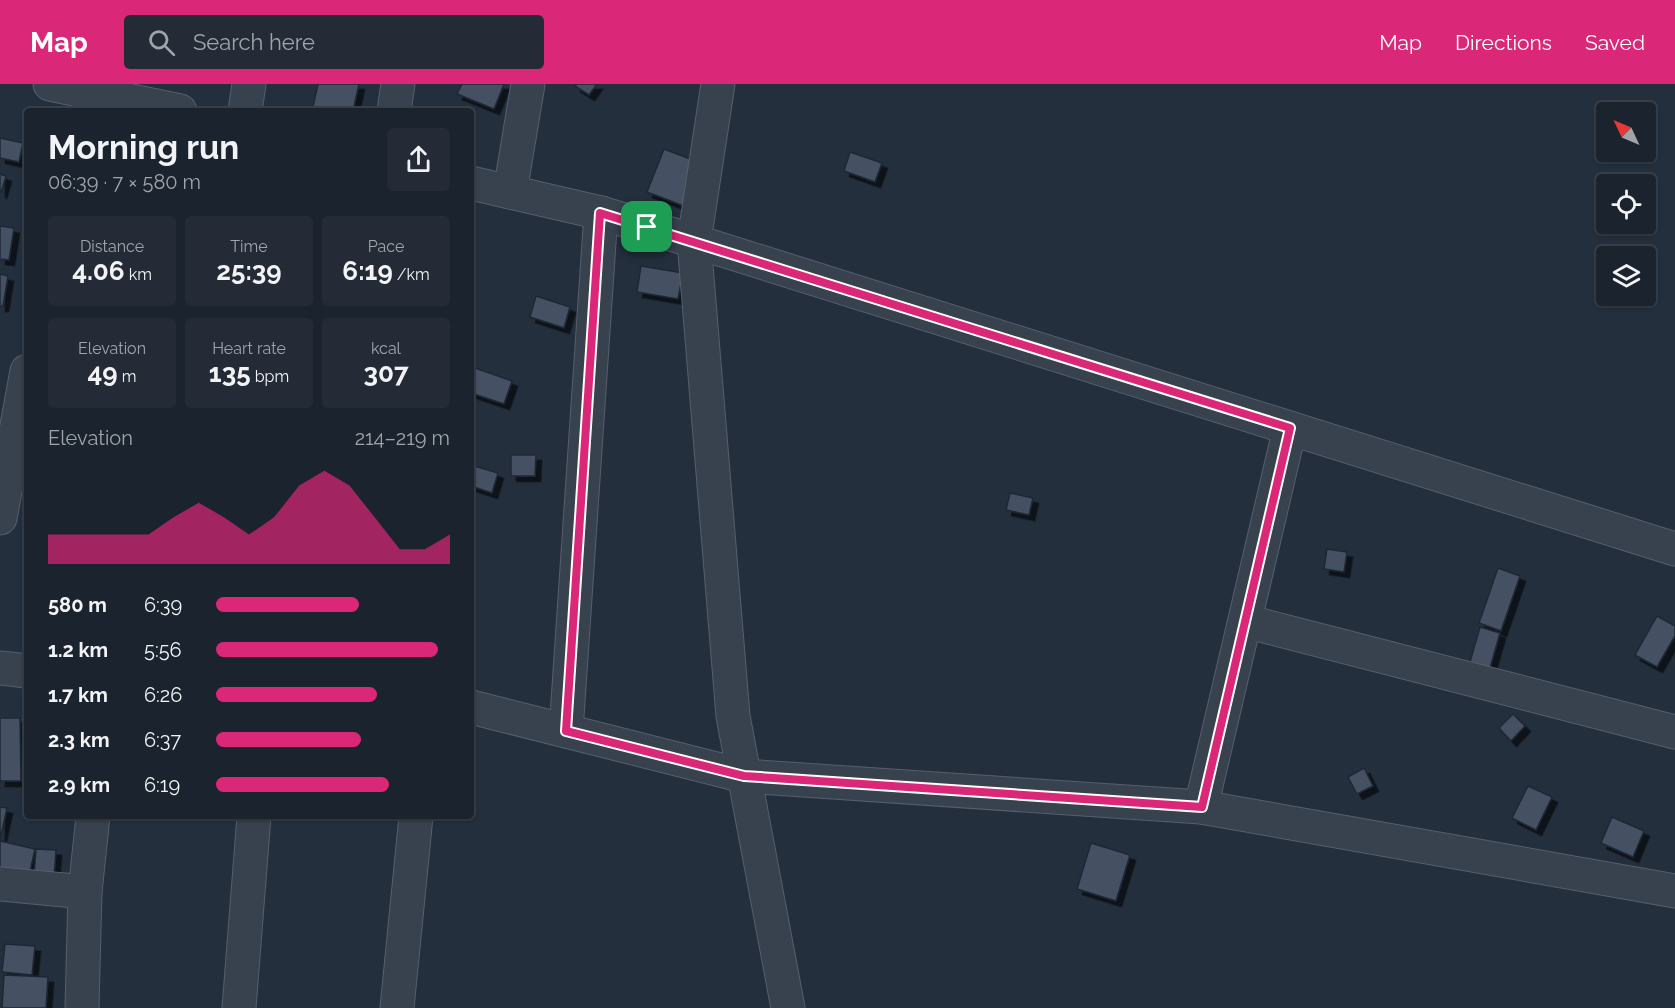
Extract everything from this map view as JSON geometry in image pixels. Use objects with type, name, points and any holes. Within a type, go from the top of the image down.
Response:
[{"type":"street","points":[[245,108],[249,84]]},
{"type":"street","points":[[394,108],[398,84]]},
{"type":"street","points":[[510,192],[528,84]]},
{"type":"street","points":[[718,84],[694,241],[733,716],[788,1008]]},
{"type":"street","points":[[70,92],[163,108]]},
{"type":"street","points":[[474,184],[600,213],[694,241],[1675,549]]},
{"type":"street","points":[[566,731],[600,213]]},
{"type":"street","points":[[0,518],[24,387]]},
{"type":"street","points":[[1202,807],[1290,428]]},
{"type":"street","points":[[1245,621],[1675,732]]},
{"type":"street","points":[[0,668],[24,671]]},
{"type":"street","points":[[474,708],[744,776],[1202,807],[1675,891]]},
{"type":"street","points":[[81,1008],[85,892],[93,819]]},
{"type":"street","points":[[239,1008],[254,819]]},
{"type":"street","points":[[397,1008],[416,819]]},
{"type":"street","points":[[0,884],[85,892]]},
{"type":"building","points":[[318,84],[359,84],[354,108],[313,108]]},
{"type":"building","points":[[462,84],[504,84],[494,109],[457,94]]},
{"type":"building","points":[[577,84],[597,84],[589,95],[575,86]]},
{"type":"building","points":[[0,138],[23,143],[19,162],[0,158]]},
{"type":"building","points":[[664,149],[706,165],[689,208],[647,192]]},
{"type":"building","points":[[850,152],[882,163],[875,182],[844,171]]},
{"type":"building","points":[[0,174],[6,176],[1,193],[0,192]]},
{"type":"building","points":[[0,226],[14,228],[9,260],[0,259]]},
{"type":"building","points":[[641,266],[683,273],[678,299],[637,292]]},
{"type":"building","points":[[0,274],[8,276],[3,306],[0,306]]},
{"type":"building","points":[[536,296],[570,307],[564,328],[530,317]]},
{"type":"building","points":[[475,368],[512,381],[504,404],[474,394]]},
{"type":"building","points":[[511,455],[536,455],[535,476],[511,476]]},
{"type":"building","points":[[474,466],[498,473],[492,493],[474,487]]},
{"type":"building","points":[[1010,493],[1033,498],[1029,515],[1006,510]]},
{"type":"building","points":[[1327,549],[1347,552],[1344,572],[1324,569]]},
{"type":"building","points":[[1498,568],[1520,576],[1501,631],[1479,623]]},
{"type":"building","points":[[1657,616],[1675,626],[1675,636],[1657,667],[1635,655]]},
{"type":"building","points":[[1480,627],[1500,633],[1490,668],[1470,662]]},
{"type":"building","points":[[1513,714],[1525,726],[1511,741],[1499,728]]},
{"type":"building","points":[[0,718],[20,718],[21,781],[0,781]]},
{"type":"building","points":[[1364,768],[1373,786],[1357,794],[1348,777]]},
{"type":"building","points":[[1528,786],[1552,797],[1536,830],[1512,818]]},
{"type":"building","points":[[0,807],[7,808],[0,840]]},
{"type":"building","points":[[1612,817],[1644,831],[1633,857],[1601,843]]},
{"type":"building","points":[[0,841],[35,849],[28,880],[0,874]]},
{"type":"building","points":[[1091,843],[1130,855],[1116,901],[1077,889]]},
{"type":"building","points":[[36,849],[56,850],[54,877],[34,875]]},
{"type":"building","points":[[5,944],[35,946],[32,975],[2,972]]},
{"type":"building","points":[[4,975],[48,977],[46,1008],[2,1008]]},
{"type":"route","points":[[600,213],[647,227],[1290,428],[1202,807],[744,776],[566,731],[600,213]]}]
